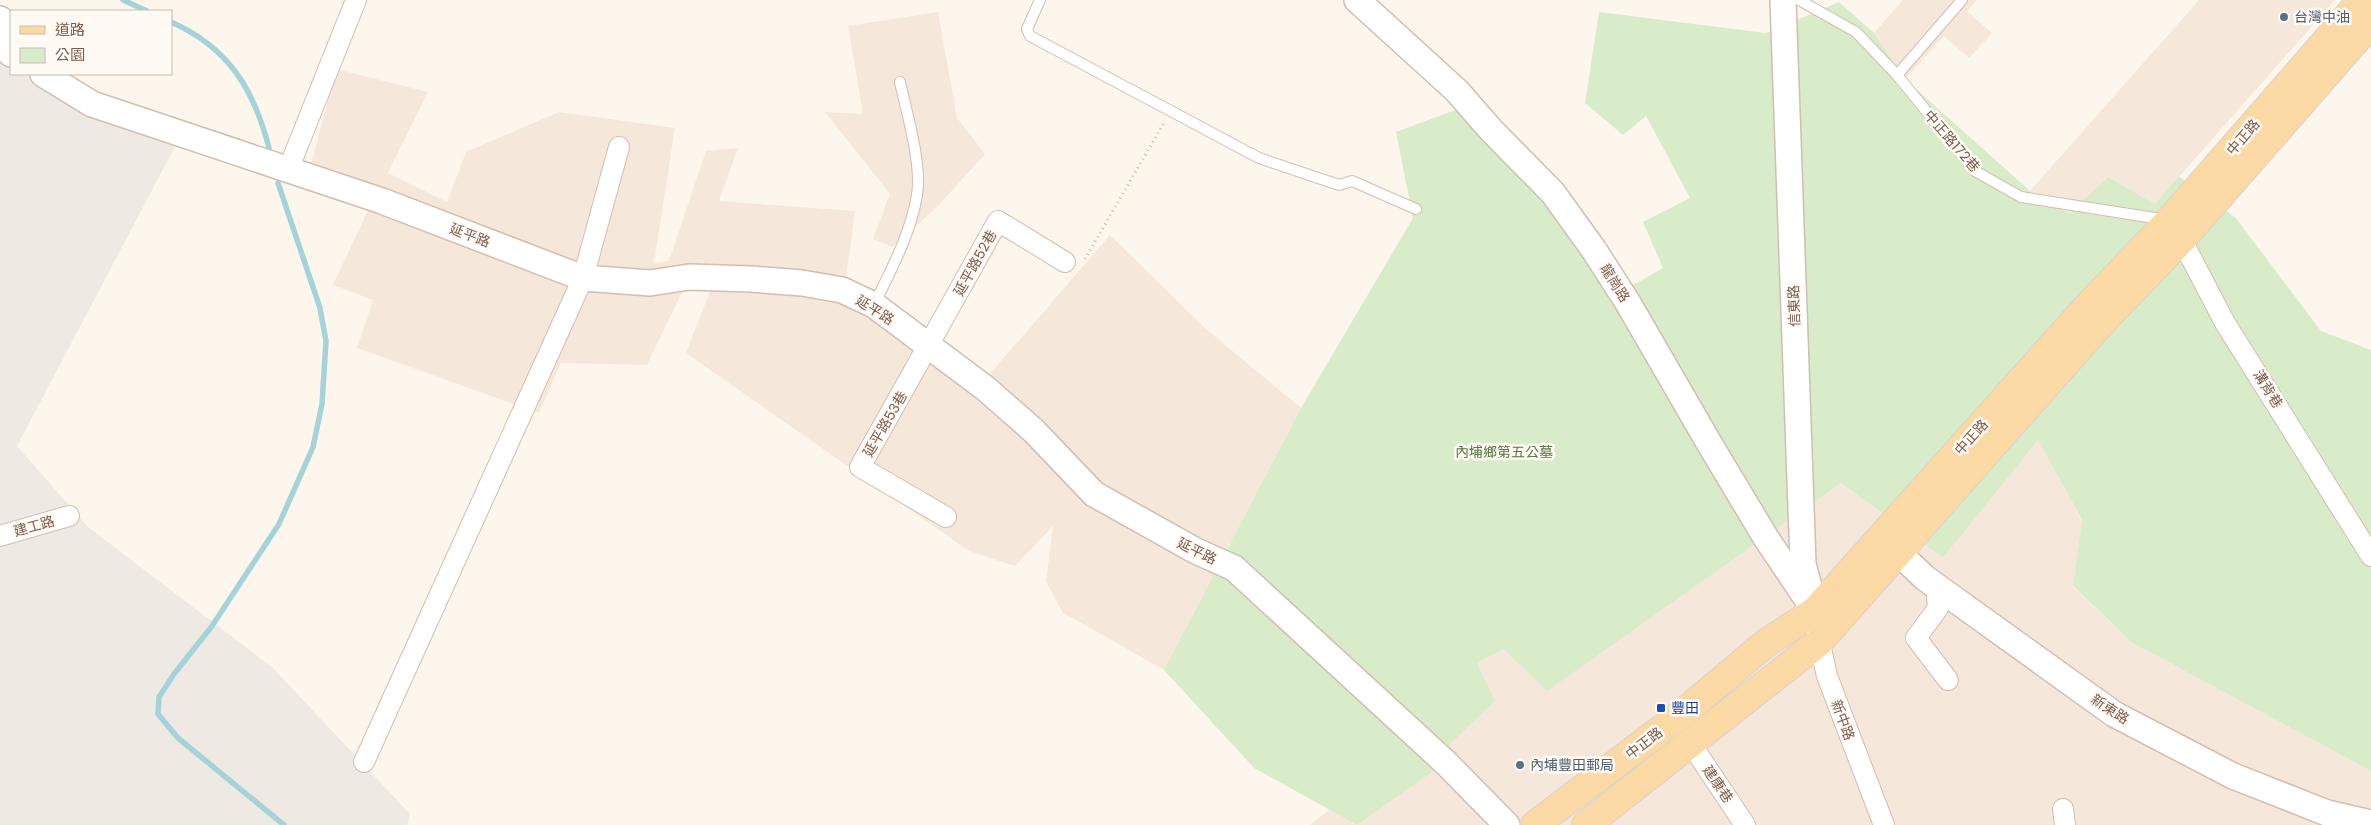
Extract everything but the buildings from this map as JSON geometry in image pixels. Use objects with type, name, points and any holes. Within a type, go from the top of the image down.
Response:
[{"type":"main road","name":"中正路","points":[[2176,229],[2362,0]]},
{"type":"main road","name":"中正路","points":[[1586,825],[1818,643],[1890,545],[2086,308],[2176,229],[2371,23]]},
{"type":"main road","name":"中正路","points":[[1535,825],[1683,714],[1766,643],[1815,611],[1890,545]]},
{"type":"street","points":[[288,170],[356,0]]},
{"type":"street","name":"龍崗路","points":[[1357,0],[1457,91],[1491,130],[1553,193],[1594,250],[1628,303],[1718,459],[1815,611]]},
{"type":"street","name":"信東路","points":[[1783,0],[1803,564],[1815,611]]},
{"type":"street","points":[[0,19],[10,27]]},
{"type":"street","points":[[0,44],[10,53]]},
{"type":"street","name":"延平路","points":[[45,75],[92,104],[382,201],[584,278],[650,283],[689,277],[802,283],[842,290],[874,306],[928,348],[985,388],[1028,425],[1094,494],[1196,551],[1234,568],[1446,763],[1507,825]]},
{"type":"street","points":[[65,75],[82,89],[92,104]]},
{"type":"street","points":[[364,762],[584,278],[619,147]]},
{"type":"street","name":"延平路52巷","points":[[928,348],[998,222],[1065,262]]},
{"type":"street","name":"溝背巷","points":[[2176,229],[2226,323],[2371,556]]},
{"type":"street","name":"延平路53巷","points":[[928,348],[860,467],[946,517]]},
{"type":"street","name":"建工路","points":[[0,536],[69,516]]},
{"type":"street","name":"新東路","points":[[1890,545],[1936,585],[2114,714],[2233,776],[2327,813],[2371,823]]},
{"type":"street","points":[[1936,585],[1938,608],[1916,638],[1948,680]]},
{"type":"street","name":"新中路","points":[[1815,611],[1818,643],[1854,749],[1884,825]]},
{"type":"street","name":"建康巷","points":[[1691,744],[1745,825]]},
{"type":"lane","points":[[1040,0],[1027,28],[1030,36],[1259,158],[1339,185],[1352,181],[1416,209]]},
{"type":"lane","name":"中正路172巷","points":[[1799,0],[1856,32],[1897,75],[1975,171],[2021,197],[2176,229]]},
{"type":"lane","points":[[1897,75],[1962,0]]},
{"type":"lane","points":[[874,306],[895,263],[918,194],[916,158],[900,82]]},
{"type":"path","points":[[1085,259],[1171,111]]},
{"type":"shaded area","points":[[1903,0],[1977,0],[1967,11],[1992,33],[1969,58],[1944,36],[1905,79],[1874,33]]},
{"type":"shaded area","points":[[2199,0],[2335,0],[2155,204],[2108,177],[2069,213],[2030,191]]},
{"type":"shaded area","points":[[938,12],[957,118],[985,154],[937,207],[892,247],[873,239],[890,194],[825,112],[863,114],[848,26]]},
{"type":"shaded area","points":[[0,50],[10,58],[10,75],[34,75],[178,141],[17,446],[88,527],[273,668],[410,814],[407,825],[0,825]]},
{"type":"shaded area","points":[[336,69],[428,92],[388,173],[447,202],[466,152],[559,112],[675,128],[654,263],[669,261],[706,151],[738,148],[719,201],[855,211],[844,294],[988,376],[1110,235],[1206,329],[1301,408],[1164,670],[1062,612],[1046,581],[1053,526],[1015,566],[969,551],[686,353],[712,286],[685,286],[647,365],[561,363],[539,413],[357,348],[373,300],[333,285],[371,204],[308,176]]},
{"type":"shaded area","points":[[2038,439],[2082,521],[2073,587],[2131,642],[2371,771],[2371,825],[1357,825],[1458,753],[1448,746],[1477,663],[1504,649],[1547,690],[1841,483],[1943,558]]},
{"type":"shaded area","points":[[1330,809],[1356,825],[1310,825]]},
{"type":"green space","name":"內埔鄉第五公墓","points":[[1839,2],[1874,33],[1905,79],[2030,191],[2069,213],[2108,177],[2155,204],[2179,176],[2236,218],[2321,331],[2371,350],[2371,771],[2131,642],[2073,586],[2082,520],[2038,440],[1943,558],[1841,483],[1547,691],[1504,649],[1477,663],[1495,701],[1448,746],[1459,753],[1357,825],[1254,768],[1164,670],[1301,408],[1413,218],[1396,132],[1458,109],[1540,199],[1614,288],[1637,283],[1663,268],[1643,222],[1690,198],[1646,116],[1623,135],[1585,103],[1599,12],[1766,33]]},
{"type":"waterway","points":[[123,0],[145,10]]},
{"type":"waterway","points":[[172,22],[191,32],[208,44],[236,72],[255,107],[269,148]]},
{"type":"waterway","points":[[278,183],[320,308],[326,341],[322,404],[313,447],[279,524],[212,626],[174,674],[159,697],[158,714],[178,738],[284,825]]},
{"type":"place","name":"台灣中油","points":[[2284,17]]},
{"type":"place","name":"豐田","points":[[1661,708]]},
{"type":"place","name":"內埔豐田郵局","points":[[1520,765]]}]
